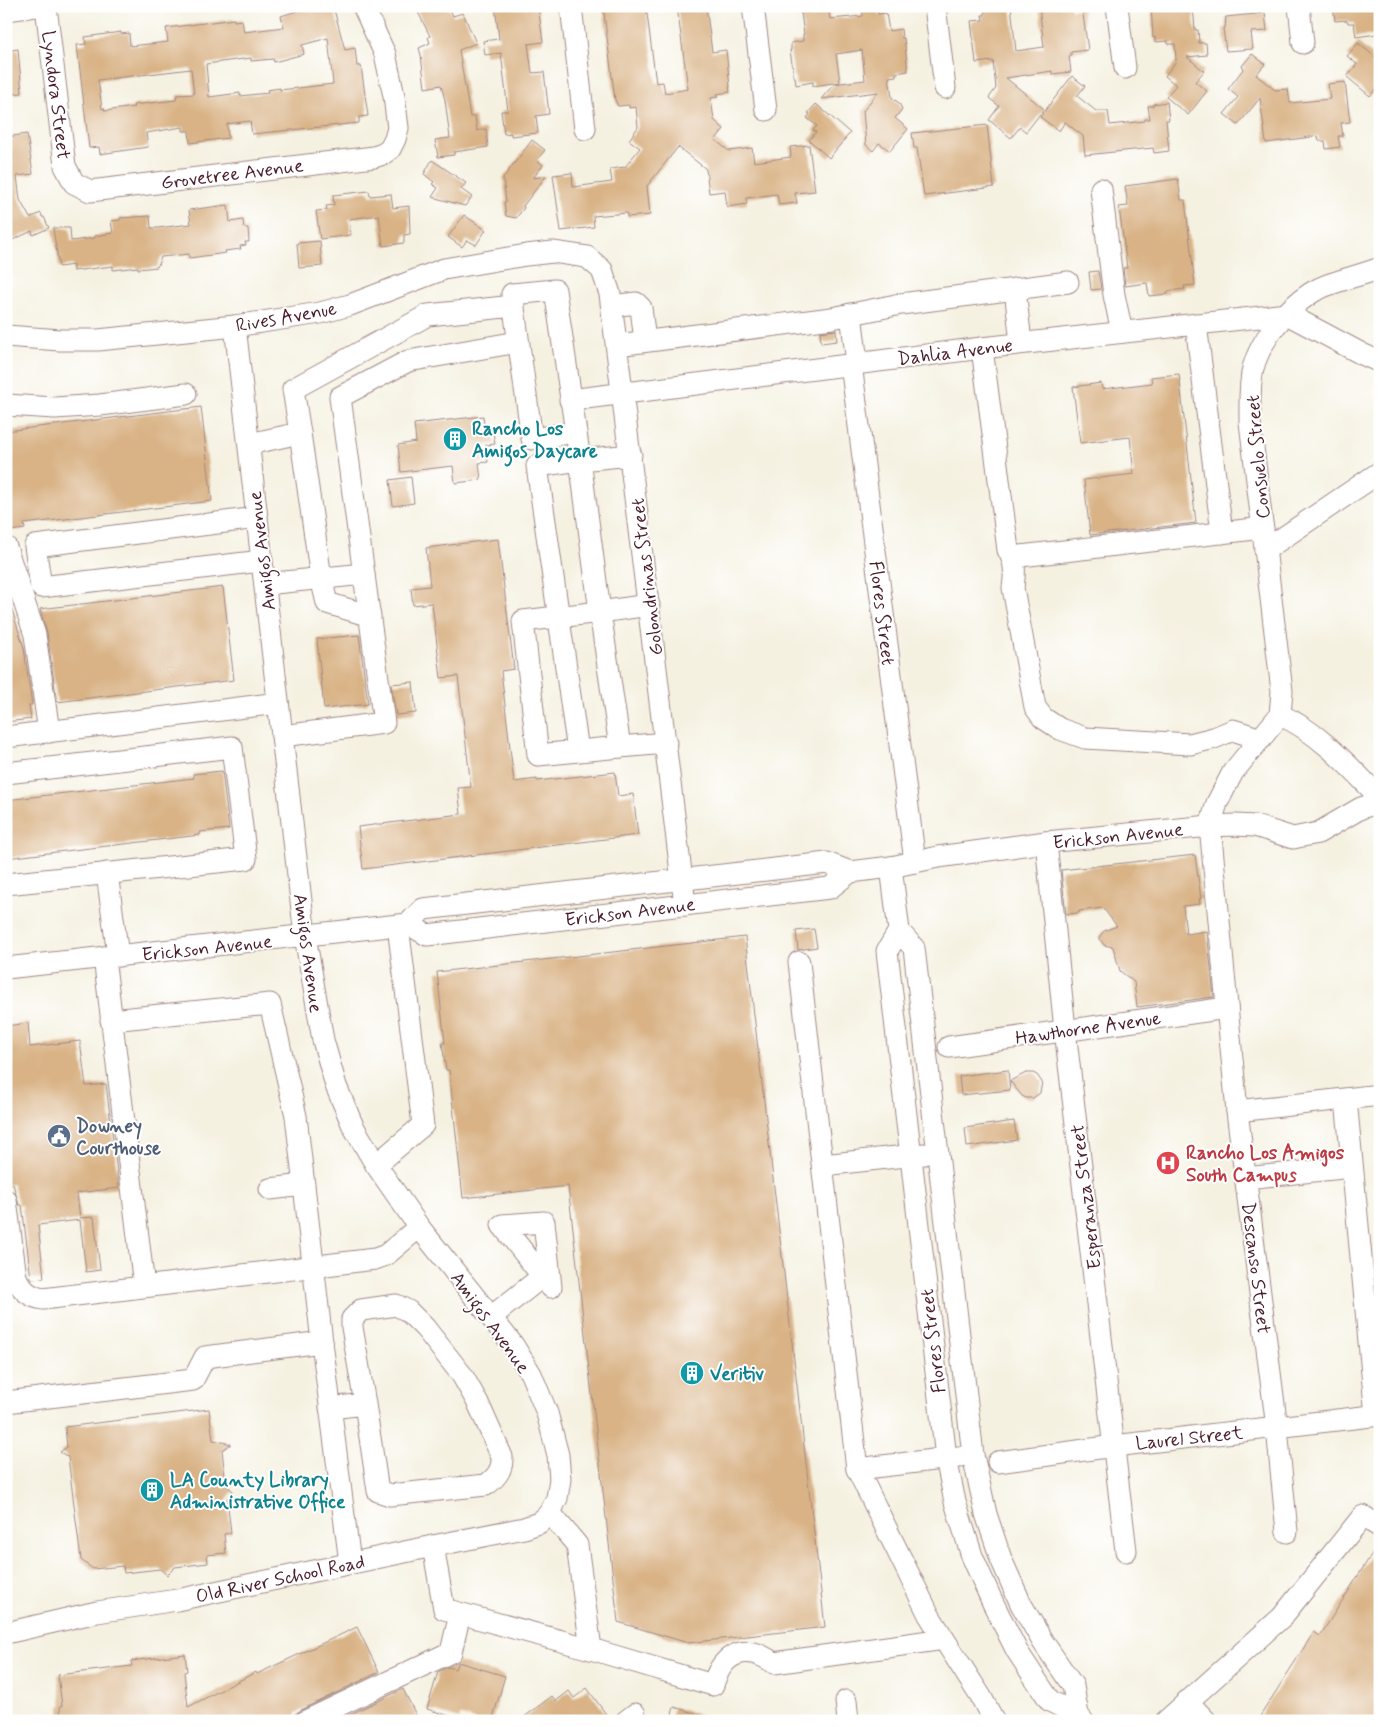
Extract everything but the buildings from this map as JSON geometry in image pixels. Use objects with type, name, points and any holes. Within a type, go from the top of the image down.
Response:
[{"type":"street","points":[[6,10],[36,6]]},
{"type":"street","name":"Lyndora Street","points":[[46,6],[65,166],[74,183]]},
{"type":"street","name":"Grovetree Avenue","points":[[74,183],[90,191],[374,157],[383,154],[390,149],[398,128],[394,96],[385,54],[363,6]]},
{"type":"street","points":[[571,6],[585,129]]},
{"type":"street","points":[[753,6],[766,110]]},
{"type":"street","points":[[935,6],[945,88]]},
{"type":"street","points":[[1117,6],[1124,68]]},
{"type":"street","points":[[1299,6],[1303,43]]},
{"type":"street","points":[[1101,189],[1114,294],[1122,332]]},
{"type":"street","name":"Rives Avenue","points":[[6,336],[60,340],[98,340],[235,326],[320,313],[350,304],[444,269],[471,263],[553,252],[587,257]]},
{"type":"street","name":"Golondrinas Street","points":[[587,257],[602,270],[612,306],[685,905]]},
{"type":"street","name":"Consuelo Street","points":[[1280,715],[1282,691],[1250,422],[1250,392],[1253,368],[1262,346],[1274,327],[1311,293],[1380,268]]},
{"type":"street","points":[[617,345],[849,315],[901,304],[1068,282]]},
{"type":"street","points":[[1015,289],[1021,343]]},
{"type":"street","points":[[578,751],[512,294],[555,290],[620,747]]},
{"type":"street","points":[[612,306],[636,303],[641,308],[654,340]]},
{"type":"street","points":[[370,616],[327,603],[321,578],[293,389],[428,315],[514,306]]},
{"type":"street","points":[[1287,314],[1380,362]]},
{"type":"street","name":"Dahlia Avenue","points":[[570,400],[1021,343],[1287,314]]},
{"type":"street","name":"Flores Street","points":[[849,315],[915,862]]},
{"type":"street","points":[[1196,324],[1222,533]]},
{"type":"street","name":"Amigos Avenue","points":[[235,326],[305,936],[323,1040],[336,1086],[353,1126],[376,1165],[419,1228],[492,1317],[513,1345],[531,1374],[547,1412],[558,1455],[560,1479],[557,1498],[550,1513]]},
{"type":"street","points":[[282,736],[384,723],[340,397],[408,361],[518,342]]},
{"type":"street","points":[[982,348],[1008,550],[1016,570],[1013,588],[1035,707],[1043,718],[1060,729],[1085,738],[1190,744],[1214,738],[1233,730],[1261,739]]},
{"type":"street","points":[[6,405],[55,408],[100,405],[186,394]]},
{"type":"street","points":[[532,439],[576,432]]},
{"type":"street","points":[[249,444],[300,433]]},
{"type":"street","points":[[537,466],[631,455]]},
{"type":"street","points":[[1265,550],[1380,472]]},
{"type":"street","points":[[257,518],[35,546],[41,587],[262,560]]},
{"type":"street","points":[[1012,557],[1263,528]]},
{"type":"street","points":[[6,547],[35,635],[49,732]]},
{"type":"street","points":[[15,573],[38,570]]},
{"type":"street","points":[[265,584],[364,574]]},
{"type":"street","points":[[649,605],[523,621],[538,755],[666,743]]},
{"type":"street","points":[[6,737],[278,703]]},
{"type":"street","points":[[1210,826],[1218,803],[1233,772],[1280,715],[1297,722],[1319,739],[1380,798]]},
{"type":"street","points":[[6,773],[232,746],[246,858],[6,884]]},
{"type":"street","name":"Erickson Avenue","points":[[403,925],[423,909],[827,863],[850,872],[1046,842],[1236,824],[1255,826],[1293,838],[1318,833],[1361,808],[1380,802]]},
{"type":"street","name":"Descanso Street","points":[[1210,826],[1237,1111],[1277,1428],[1287,1532]]},
{"type":"street","name":"Esperanza Street","points":[[1046,842],[1065,1030],[1126,1551]]},
{"type":"street","points":[[891,867],[899,931]]},
{"type":"street","name":"Erickson Avenue","points":[[10,971],[111,957],[403,925],[426,935],[830,888],[850,872]]},
{"type":"street","points":[[106,873],[111,957],[111,1020],[144,1286]]},
{"type":"street","points":[[376,1165],[423,1125],[403,925]]},
{"type":"street","name":"Flores Street","points":[[899,931],[914,948],[973,1455],[986,1514],[1001,1560],[1021,1604],[1038,1634],[1073,1686],[1077,1719],[1050,1701],[1017,1651],[992,1602],[972,1556],[955,1502],[946,1458],[887,950],[899,931]]},
{"type":"street","points":[[799,962],[857,1469],[930,1615],[994,1721]]},
{"type":"street","points":[[111,1020],[270,1004],[296,1116],[350,1563]]},
{"type":"street","name":"Hawthorne Avenue","points":[[949,1046],[1228,1008]]},
{"type":"street","points":[[1237,1111],[1380,1095]]},
{"type":"street","points":[[1346,1099],[1378,1415]]},
{"type":"street","points":[[823,1165],[937,1153]]},
{"type":"street","points":[[1246,1178],[1352,1167]]},
{"type":"street","points":[[270,1189],[304,1185]]},
{"type":"street","points":[[6,1200],[14,1270],[19,1284],[28,1294],[35,1298],[43,1299],[375,1259],[386,1255],[419,1228]]},
{"type":"street","points":[[492,1317],[543,1276]]},
{"type":"street","points":[[396,1305],[408,1311],[425,1328],[462,1375],[478,1403],[502,1457],[503,1465],[497,1476],[486,1485],[390,1495],[378,1492],[365,1404],[352,1319],[361,1310],[396,1305]]},
{"type":"street","points":[[6,1402],[193,1380],[205,1357],[322,1342]]},
{"type":"street","points":[[330,1408],[365,1404]]},
{"type":"street","name":"Laurel Street","points":[[998,1462],[1114,1446],[1378,1415]]},
{"type":"street","points":[[857,1469],[973,1455]]},
{"type":"street","points":[[550,1513],[577,1545],[591,1649]]},
{"type":"street","name":"Old River School Road","points":[[6,1634],[97,1612],[177,1600],[524,1528],[539,1522],[550,1513]]},
{"type":"street","points":[[1166,1721],[1282,1617],[1363,1516],[1380,1527]]},
{"type":"street","points":[[433,1546],[444,1609],[713,1684],[719,1669],[730,1656],[746,1652],[760,1654],[774,1663],[944,1639]]},
{"type":"street","points":[[306,1721],[451,1652],[460,1614]]},
{"type":"street","points":[[1187,1701],[1206,1721]]},
{"type":"place","name":"Rancho Los Amigos Daycare","points":[[455,439]]},
{"type":"place","name":"Downey Courthouse","points":[[59,1136]]},
{"type":"place","name":"Rancho Los Amigos South Campus","points":[[1168,1163]]},
{"type":"place","name":"Veritiv","points":[[692,1373]]},
{"type":"place","name":"LA County Library Administrative Office","points":[[152,1490]]}]
